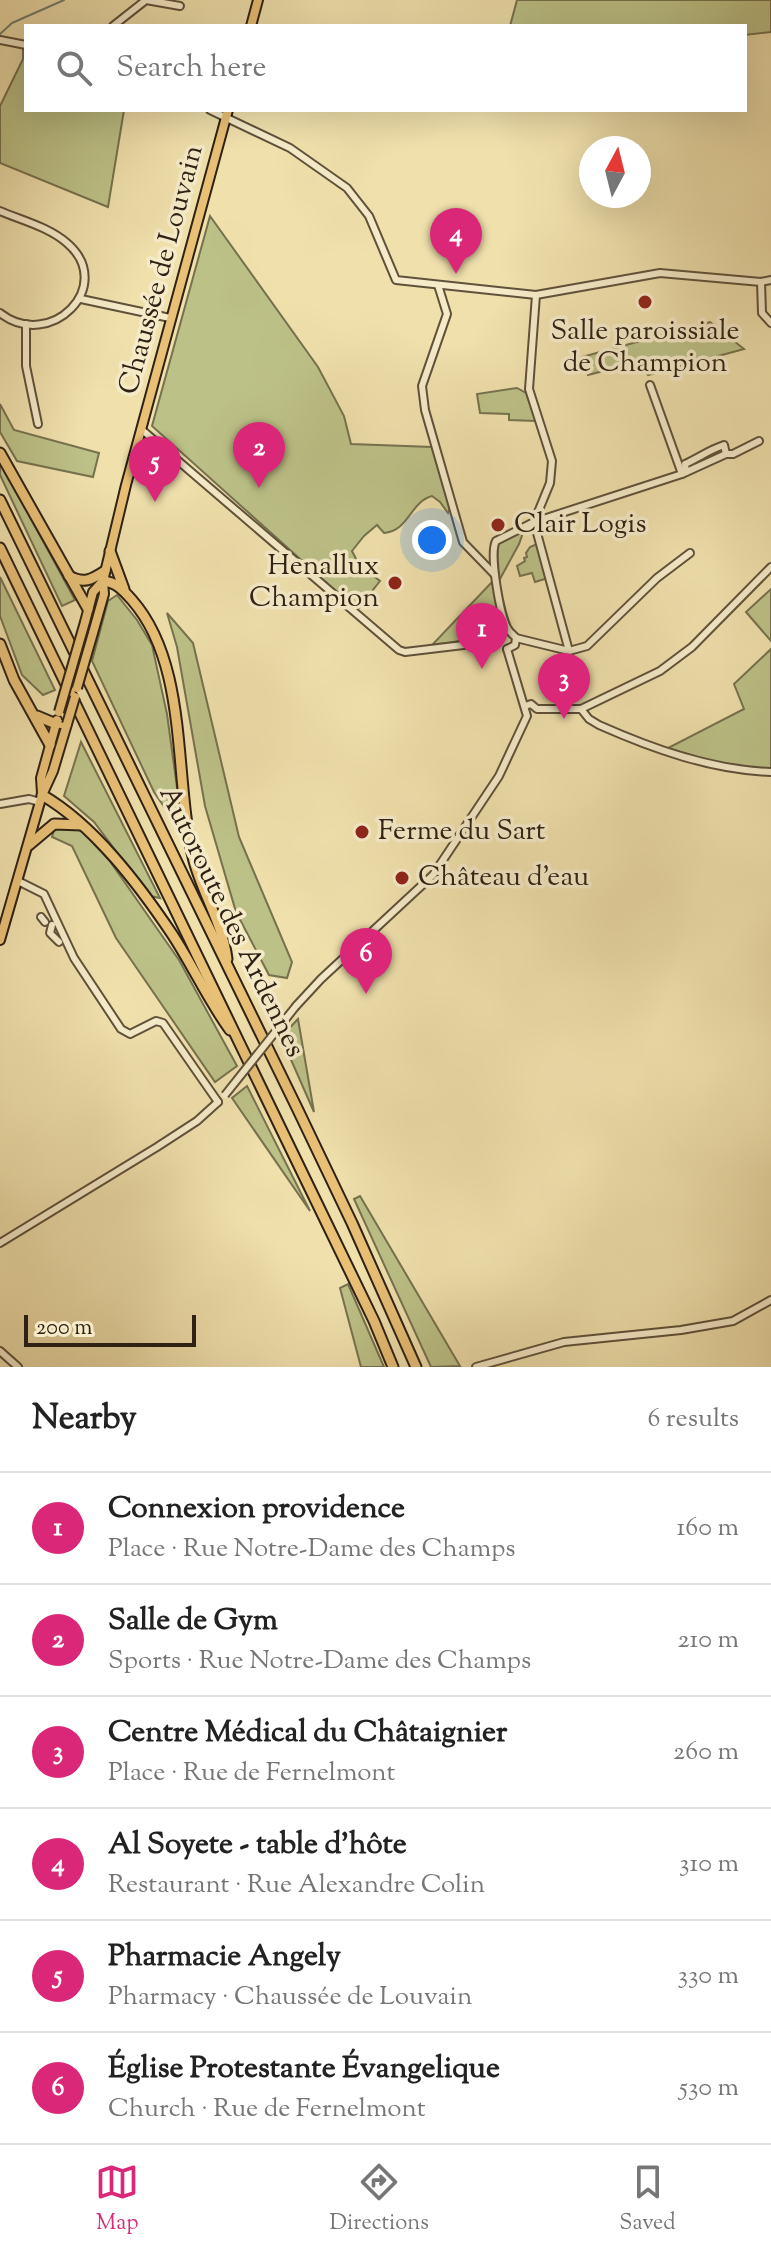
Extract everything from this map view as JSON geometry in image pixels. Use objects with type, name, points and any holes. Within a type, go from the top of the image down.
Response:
[{"type":"highway","points":[[0,453],[88,609]]},
{"type":"highway","name":"Autoroute des Ardennes","points":[[0,500],[352,1223],[416,1367]]},
{"type":"highway","name":"Autoroute des Ardennes","points":[[0,548],[245,1050],[393,1367]]},
{"type":"highway","points":[[110,551],[125,592]]},
{"type":"highway","points":[[69,576],[81,582],[104,576],[114,582],[136,605],[155,637],[171,694],[194,862],[225,943],[228,967]]},
{"type":"highway","points":[[0,644],[14,680],[50,745]]},
{"type":"highway","points":[[34,714],[56,724]]},
{"type":"highway","points":[[41,798],[62,807],[84,825],[173,936],[217,1013],[245,1050]]},
{"type":"highway","points":[[29,845],[54,824],[84,825]]},
{"type":"main road","points":[[252,24],[258,0]]},
{"type":"main road","name":"Chaussée de Louvain","points":[[0,940],[5,909],[18,881],[41,798],[53,771],[104,594],[104,576],[141,429],[227,113]]},
{"type":"main road","name":"Chaussée de Louvain","points":[[41,798],[41,778],[88,609],[93,592],[104,576]]},
{"type":"main road","points":[[88,609],[92,616],[93,633]]},
{"type":"main road","points":[[56,724],[67,724]]},
{"type":"street","points":[[116,24],[146,0],[180,6]]},
{"type":"street","points":[[0,40],[24,45]]},
{"type":"street","points":[[227,113],[290,148],[347,188],[369,216],[396,280],[536,295],[660,273],[761,282],[771,280]]},
{"type":"street","points":[[0,211],[57,235],[69,244],[82,264],[81,299],[69,313],[47,323],[26,324],[10,320],[0,313]]},
{"type":"street","points":[[761,282],[762,313],[771,323]]},
{"type":"street","points":[[438,285],[445,298],[447,314],[422,386],[425,410],[463,542],[495,575]]},
{"type":"street","points":[[536,295],[529,389],[552,461],[550,483],[534,522],[569,651]]},
{"type":"street","points":[[81,299],[170,318]]},
{"type":"street","points":[[26,324],[26,366],[38,424]]},
{"type":"street","points":[[650,385],[684,473]]},
{"type":"street","points":[[141,429],[399,650],[405,652],[497,641]]},
{"type":"street","points":[[690,553],[657,578],[587,646],[569,651],[516,638],[508,631],[492,556],[496,541],[534,522],[684,473],[759,441]]},
{"type":"street","points":[[537,709],[581,709],[660,671],[679,659],[771,567]]},
{"type":"street","points":[[497,641],[501,632],[508,631]]},
{"type":"street","points":[[497,641],[500,647],[507,649],[515,645],[516,638]]},
{"type":"street","points":[[507,649],[527,716]]},
{"type":"street","points":[[525,706],[533,704],[537,709]]},
{"type":"street","points":[[527,716],[533,716],[537,709]]},
{"type":"street","points":[[581,709],[599,725],[675,754],[716,766],[771,772]]},
{"type":"street","points":[[0,1243],[197,1121],[225,1095],[321,979],[433,875],[499,776],[527,716]]},
{"type":"street","points":[[0,804],[41,798]]},
{"type":"street","points":[[18,881],[44,894],[74,958],[121,1029],[130,1034],[156,1021],[163,1023],[218,1102]]},
{"type":"street","points":[[52,925],[50,933],[59,942]]},
{"type":"street","points":[[476,1367],[564,1342],[720,1324],[733,1321],[771,1300]]},
{"type":"street","points":[[0,1351],[18,1367]]},
{"type":"green space","points":[[517,0],[771,0],[771,32],[747,35],[747,24],[511,24]]},
{"type":"green space","points":[[23,44],[24,112],[124,112],[108,207],[0,163],[0,106],[23,59]]},
{"type":"green space","points":[[210,216],[318,367],[344,416],[351,444],[432,447],[450,508],[448,513],[432,496],[419,504],[399,527],[384,533],[377,525],[364,536],[352,551],[364,574],[380,581],[357,610],[152,426]]},
{"type":"green space","points":[[710,322],[744,349],[648,375],[638,362],[588,375],[582,357]]},
{"type":"green space","points":[[517,388],[526,393],[536,421],[509,420],[509,414],[480,413],[477,394]]},
{"type":"green space","points":[[0,404],[14,430],[99,453],[93,477],[17,461],[0,432]]},
{"type":"green space","points":[[0,462],[75,600],[62,606],[0,475]]},
{"type":"green space","points":[[524,530],[500,579],[497,577],[497,541]]},
{"type":"green space","points":[[537,544],[548,578],[535,582],[532,573],[520,576],[517,566],[525,561],[530,547]]},
{"type":"green space","points":[[0,577],[55,690],[43,695],[22,675],[0,616]]},
{"type":"green space","points":[[492,582],[502,619],[488,637],[432,645]]},
{"type":"green space","points":[[771,589],[771,641],[746,612]]},
{"type":"green space","points":[[117,595],[152,645],[167,714],[178,795],[175,807],[165,808],[154,792],[92,661],[108,601]]},
{"type":"green space","points":[[167,613],[193,643],[239,837],[292,962],[287,978],[269,975],[236,912],[205,806],[177,647]]},
{"type":"green space","points":[[771,649],[771,769],[724,765],[668,748],[744,709],[734,684]]},
{"type":"green space","points":[[81,742],[160,898],[150,896],[94,822],[64,796]]},
{"type":"green space","points":[[71,826],[81,830],[109,860],[179,960],[237,1066],[215,1082],[116,938],[72,846],[52,837],[54,830]]},
{"type":"green space","points":[[298,1019],[314,1112],[281,1037]]},
{"type":"green space","points":[[247,1086],[310,1211],[232,1098]]},
{"type":"green space","points":[[360,1196],[460,1366],[431,1367],[354,1199]]},
{"type":"green space","points":[[348,1284],[384,1367],[361,1367],[340,1288]]},
{"type":"waterway","points":[[0,34],[12,23],[64,0]]},
{"type":"place","name":"Al Soyete - table d'hôte","points":[[456,274]]},
{"type":"place","name":"Salle paroissiale de Champion","points":[[645,302]]},
{"type":"place","name":"Salle de Gym","points":[[259,488]]},
{"type":"place","name":"Pharmacie Angely","points":[[155,502]]},
{"type":"place","name":"Clair Logis","points":[[498,525]]},
{"type":"place","name":"Henallux Champion","points":[[395,583]]},
{"type":"place","name":"Connexion providence","points":[[482,669]]},
{"type":"place","name":"Centre Médical du Châtaignier","points":[[564,719]]},
{"type":"place","name":"Ferme du Sart","points":[[362,832]]},
{"type":"place","name":"Château d'eau","points":[[402,878]]},
{"type":"place","name":"Église Protestante Évangelique","points":[[366,994]]}]
